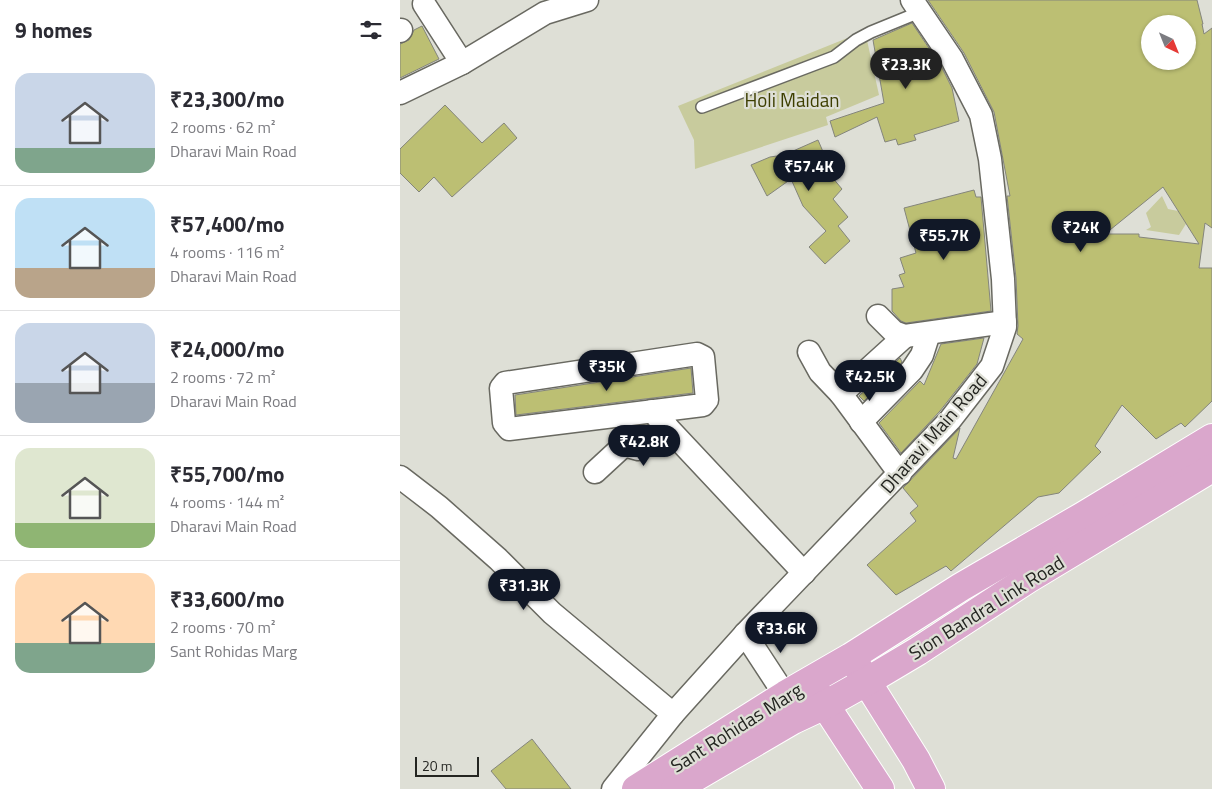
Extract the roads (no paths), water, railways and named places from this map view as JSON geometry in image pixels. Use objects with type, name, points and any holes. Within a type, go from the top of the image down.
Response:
[{"type":"main road","name":"Sion Bandra Link Road","points":[[811,681],[961,587],[1212,438]]},
{"type":"main road","name":"Sion Bandra Link Road","points":[[825,705],[918,651],[1028,579],[1212,468]]},
{"type":"main road","points":[[851,657],[916,760],[931,789]]},
{"type":"main road","points":[[811,681],[880,789]]},
{"type":"main road","name":"Sant Rohidas Marg","points":[[636,789],[785,695],[811,681]]},
{"type":"main road","name":"Sant Rohidas Marg","points":[[675,789],[793,720],[825,705]]},
{"type":"street","points":[[400,93],[462,63],[546,13],[587,0]]},
{"type":"street","points":[[424,4],[462,63]]},
{"type":"street","name":"Dharavi Main Road","points":[[613,789],[673,714],[745,634],[950,420],[992,366],[1005,322],[1003,279],[990,160],[981,116],[952,59],[916,6]]},
{"type":"street","points":[[878,316],[894,332],[905,336],[1005,322]]},
{"type":"street","points":[[861,422],[912,370],[922,354],[930,332]]},
{"type":"street","points":[[841,394],[905,336]]},
{"type":"street","points":[[809,352],[820,372],[841,394],[900,474]]},
{"type":"street","points":[[595,472],[621,448],[627,446],[638,449],[659,418],[703,405],[706,402],[702,355],[505,383],[501,386],[504,423],[509,428],[659,418]]},
{"type":"street","points":[[659,418],[804,573]]},
{"type":"street","points":[[400,477],[439,507],[498,559],[552,613],[673,714]]},
{"type":"street","points":[[745,634],[785,695]]},
{"type":"lane","points":[[702,107],[834,57],[856,40],[916,6]]},
{"type":"park label","name":"Holi Maidan","points":[[792,99]]}]
